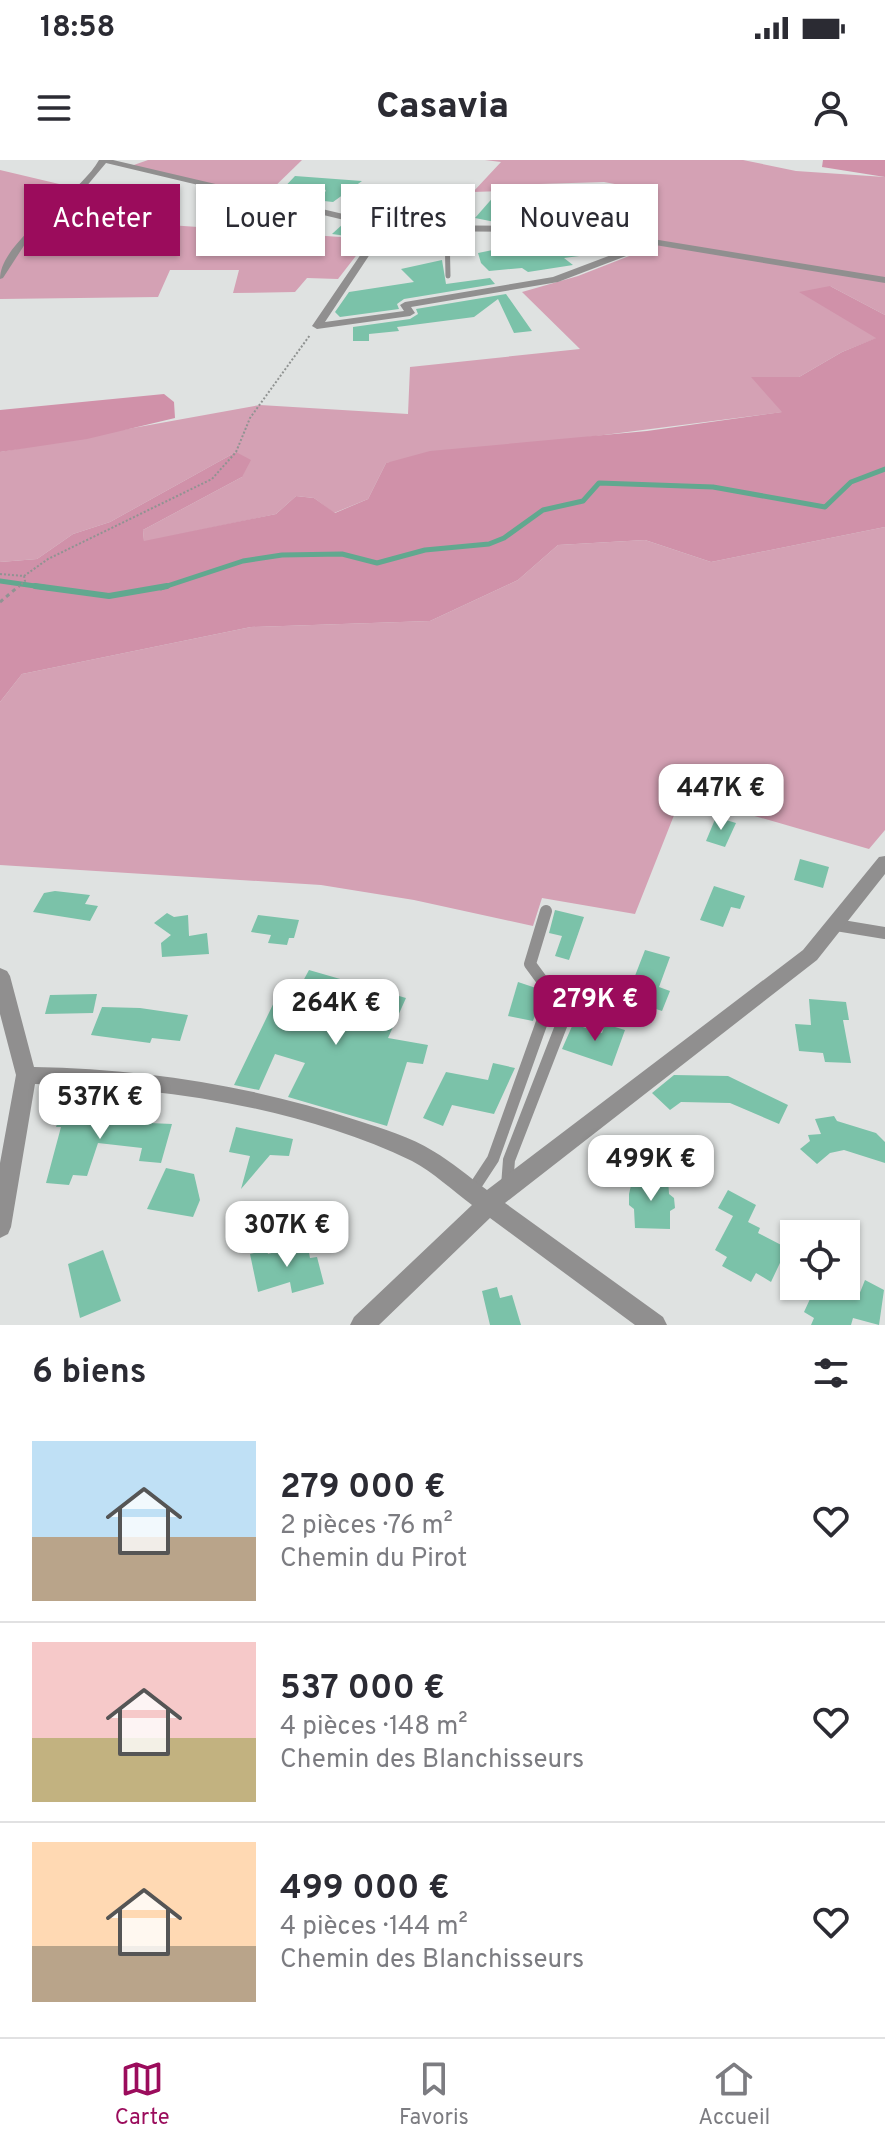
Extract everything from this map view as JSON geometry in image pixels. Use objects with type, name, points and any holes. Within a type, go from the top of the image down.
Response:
[{"type":"street","points":[[0,276],[22,242],[72,198],[104,160],[201,184]]},
{"type":"street","points":[[658,242],[885,280]]},
{"type":"street","points":[[317,326],[364,256]]},
{"type":"street","points":[[317,326],[410,313],[405,305],[555,280],[618,256]]},
{"type":"street","points":[[362,1325],[480,1198],[507,1186],[810,955],[885,862]]},
{"type":"street","points":[[0,976],[26,1075],[0,1227]]},
{"type":"street","points":[[26,1075],[56,1075],[214,1092],[308,1115],[423,1156],[655,1325]]},
{"type":"lane","points":[[448,256],[448,276]]},
{"type":"lane","points":[[480,1198],[552,994],[530,964],[546,911]]},
{"type":"lane","points":[[836,925],[885,933]]},
{"type":"lane","points":[[507,1186],[509,1160],[568,1008]]},
{"type":"path","points":[[0,574],[24,576],[48,559],[212,479],[236,452],[250,418],[317,326]]},
{"type":"path","points":[[0,602],[25,581],[24,576]]},
{"type":"shaded area","points":[[148,160],[302,160],[277,184],[208,184],[131,166]]},
{"type":"shaded area","points":[[485,160],[743,160],[796,171],[885,177],[885,315],[830,286],[877,338],[842,352],[799,377],[752,377],[783,412],[386,463],[368,499],[334,513],[314,498],[296,496],[276,514],[144,542],[143,530],[242,477],[236,452],[110,522],[73,534],[37,559],[0,562],[0,452],[260,405],[408,414],[410,367],[580,349],[522,292],[578,276],[629,256],[658,256],[658,245],[665,242],[658,241],[658,184],[491,184],[491,191],[475,192],[501,162]]},
{"type":"shaded area","points":[[823,160],[885,160],[885,177],[822,167]]},
{"type":"shaded area","points":[[0,170],[59,184],[24,184],[24,256],[180,256],[180,226],[196,227],[196,256],[325,256],[325,236],[341,237],[341,256],[356,256],[338,279],[307,278],[295,292],[233,293],[239,270],[170,270],[158,297],[0,299]]},
{"type":"shaded area","points":[[830,286],[885,315],[885,527],[711,562],[645,540],[558,545],[518,580],[430,621],[251,627],[22,674],[0,702],[0,562],[37,559],[73,534],[110,522],[236,452],[251,460],[242,477],[143,530],[144,541],[276,514],[296,496],[314,498],[335,513],[368,499],[386,463],[430,451],[647,431],[782,412],[751,377],[799,377],[842,352],[876,338],[799,292]]},
{"type":"shaded area","points":[[164,394],[174,402],[175,418],[87,439],[0,452],[0,410]]},
{"type":"shaded area","points":[[885,527],[885,830],[869,849],[682,795],[635,914],[542,898],[533,926],[414,900],[321,885],[0,865],[0,702],[22,674],[251,627],[430,621],[518,580],[558,545],[645,540],[711,562]]},
{"type":"building","points":[[295,176],[362,181],[341,184],[341,196],[333,202],[325,201],[325,184],[287,184]]},
{"type":"building","points":[[491,200],[491,221],[475,218]]},
{"type":"building","points":[[341,226],[341,235],[332,234]]},
{"type":"building","points":[[491,250],[491,256],[579,256],[564,258],[573,265],[528,272],[522,268],[489,271],[481,263],[478,253]]},
{"type":"building","points":[[442,260],[446,284],[490,278],[495,284],[404,299],[397,304],[399,309],[340,317],[335,312],[349,292],[414,282],[401,269]]},
{"type":"building","points":[[506,294],[532,331],[514,333],[498,299],[474,317],[397,327],[399,331],[369,334],[369,341],[353,341],[353,327],[410,319],[418,314],[416,309]]},
{"type":"building","points":[[716,817],[736,823],[725,847],[706,841]]},
{"type":"building","points":[[800,859],[829,867],[823,888],[794,880]]},
{"type":"building","points":[[714,886],[745,896],[740,909],[731,907],[723,927],[700,920]]},
{"type":"building","points":[[55,891],[90,895],[85,904],[98,906],[90,921],[33,912],[44,893]]},
{"type":"building","points":[[555,910],[584,917],[569,960],[555,956],[562,936],[549,933]]},
{"type":"building","points":[[167,913],[174,917],[188,915],[189,936],[207,933],[209,954],[162,957],[161,943],[171,935],[154,923]]},
{"type":"building","points":[[258,915],[299,920],[294,938],[289,938],[287,945],[268,943],[271,935],[251,932]]},
{"type":"building","points":[[645,950],[670,957],[659,987],[670,991],[662,1011],[626,999]]},
{"type":"building","points":[[309,970],[406,998],[388,1038],[428,1045],[423,1064],[407,1062],[387,1126],[288,1097],[305,1063],[275,1054],[259,1090],[234,1085],[280,990],[296,994]]},
{"type":"building","points":[[518,982],[536,988],[542,995],[533,1021],[508,1016]]},
{"type":"building","points":[[97,994],[93,1013],[45,1014],[50,995]]},
{"type":"building","points":[[809,999],[846,1002],[849,1020],[843,1020],[851,1063],[825,1062],[823,1053],[799,1051],[795,1024],[811,1025]]},
{"type":"building","points":[[102,1007],[140,1008],[188,1015],[180,1041],[152,1038],[150,1043],[91,1035]]},
{"type":"building","points":[[573,1024],[602,1033],[605,1024],[625,1030],[612,1066],[562,1049]]},
{"type":"building","points":[[493,1063],[515,1068],[494,1114],[452,1105],[443,1126],[423,1118],[446,1072],[488,1080]]},
{"type":"building","points":[[674,1075],[728,1076],[788,1105],[779,1124],[730,1103],[681,1102],[670,1110],[652,1093]]},
{"type":"building","points":[[64,1104],[95,1106],[94,1112],[108,1113],[105,1121],[172,1124],[161,1163],[139,1161],[142,1148],[98,1143],[87,1176],[73,1175],[69,1185],[46,1183],[61,1127],[56,1127]]},
{"type":"building","points":[[834,1116],[837,1121],[876,1133],[885,1142],[885,1163],[844,1150],[830,1153],[817,1164],[800,1149],[810,1141],[808,1135],[821,1134],[815,1119]]},
{"type":"building","points":[[236,1127],[293,1139],[289,1156],[270,1155],[241,1189],[250,1156],[229,1152]]},
{"type":"building","points":[[166,1168],[194,1174],[200,1200],[193,1217],[147,1209]]},
{"type":"building","points":[[633,1177],[668,1179],[669,1194],[674,1198],[675,1208],[670,1211],[670,1229],[635,1228],[634,1209],[629,1205]]},
{"type":"building","points":[[728,1190],[756,1205],[748,1222],[760,1228],[758,1233],[780,1244],[780,1263],[771,1282],[756,1273],[751,1282],[722,1266],[727,1257],[715,1250],[733,1216],[718,1208]]},
{"type":"building","points":[[307,1243],[310,1258],[317,1257],[324,1284],[292,1293],[290,1282],[258,1292],[250,1254],[267,1250],[268,1254]]},
{"type":"building","points":[[103,1250],[121,1301],[80,1318],[68,1264]]},
{"type":"building","points":[[865,1280],[884,1290],[879,1325],[853,1318],[851,1325],[811,1325],[814,1318],[804,1312],[810,1300],[860,1300]]},
{"type":"building","points":[[497,1287],[500,1298],[512,1295],[521,1325],[490,1325],[482,1291]]},
{"type":"waterway","points":[[161,588],[243,561],[282,555],[342,554],[377,563],[425,550],[489,544],[504,538],[543,510],[583,501],[599,483],[713,487],[825,507],[851,482],[885,469]]},
{"type":"waterway","points":[[0,581],[35,586]]},
{"type":"waterway","points":[[35,586],[109,596],[167,586]]},
{"type":"waterway","points":[[35,586],[49,588]]}]
